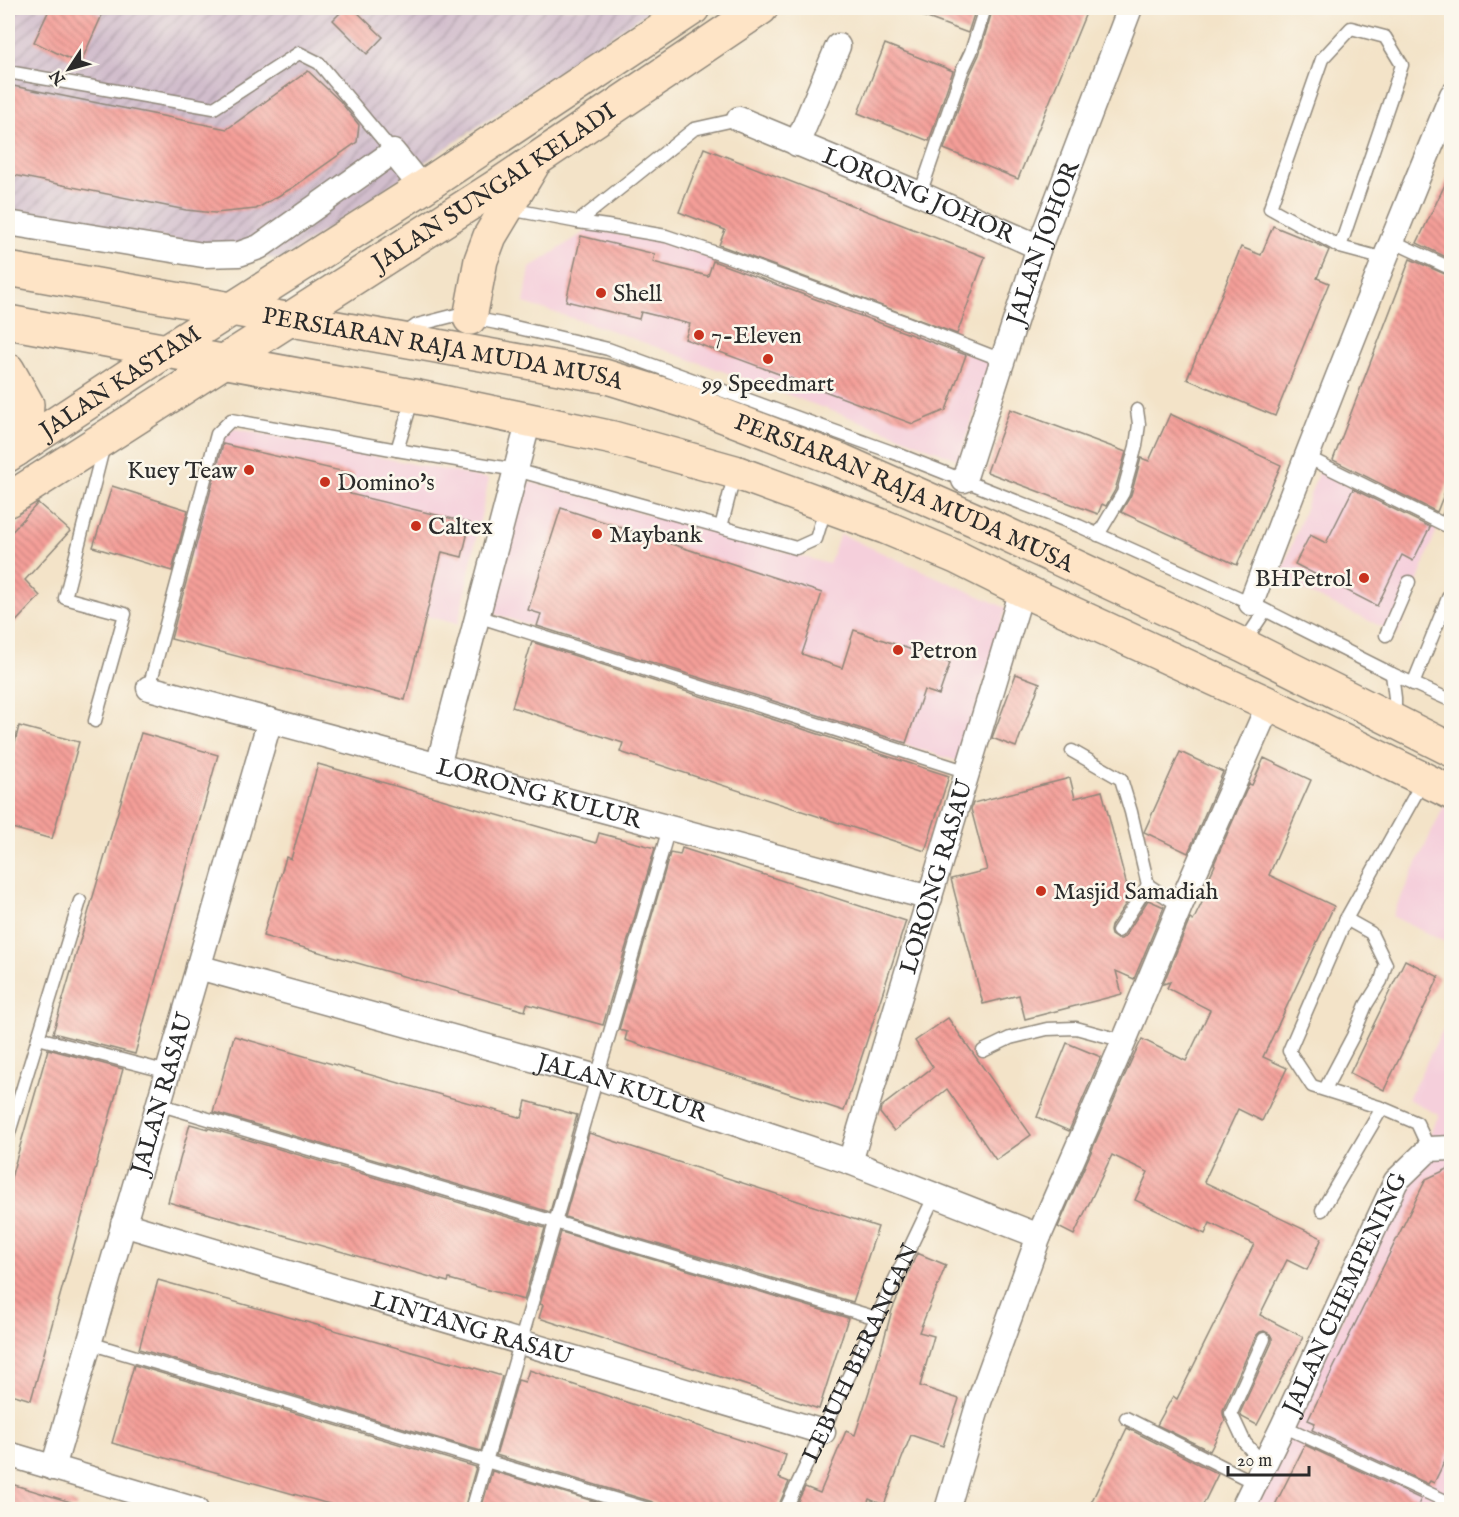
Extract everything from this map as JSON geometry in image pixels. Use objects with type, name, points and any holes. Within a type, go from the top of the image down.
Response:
[{"type":"main road","name":"JALAN SUNGAI KELADI","points":[[231,310],[422,188],[693,8]]},
{"type":"main road","name":"JALAN SUNGAI KELADI","points":[[222,361],[536,160],[761,8]]},
{"type":"main road","points":[[470,318],[481,260],[490,236],[536,160]]},
{"type":"main road","points":[[8,253],[21,271]]},
{"type":"main road","name":"PERSIARAN RAJA MUDA MUSA","points":[[21,271],[604,376],[685,401],[863,470],[991,526],[1243,645],[1452,750]]},
{"type":"main road","name":"JALAN KASTAM","points":[[12,452],[231,310]]},
{"type":"main road","name":"PERSIARAN RAJA MUDA MUSA","points":[[8,322],[413,396],[613,438],[735,472],[885,527],[956,557],[1022,590],[1269,704],[1438,787]]},
{"type":"main road","name":"JALAN KASTAM","points":[[8,500],[222,361]]},
{"type":"main road","points":[[8,370],[27,404],[26,420],[12,452]]},
{"type":"street","name":"JALAN JOHOR","points":[[964,480],[1039,247],[1130,8]]},
{"type":"street","name":"LORONG JOHOR","points":[[797,144],[838,46]]},
{"type":"street","points":[[1258,607],[1307,457],[1452,95]]},
{"type":"street","name":"LORONG JOHOR","points":[[739,120],[920,194],[1039,247]]},
{"type":"street","points":[[8,223],[203,255],[239,254],[259,247],[393,152],[422,188]]},
{"type":"street","points":[[438,766],[529,420]]},
{"type":"street","name":"LORONG RASAU","points":[[850,1162],[1022,590]]},
{"type":"street","name":"LORONG KULUR","points":[[149,688],[930,898]]},
{"type":"street","points":[[947,1509],[980,1402],[1039,1236],[1269,704]]},
{"type":"street","name":"JALAN RASAU","points":[[53,1468],[270,720]]},
{"type":"street","name":"JALAN KULUR","points":[[198,967],[597,1077],[850,1162],[1039,1236]]},
{"type":"street","name":"JALAN CHEMPENING","points":[[1242,1509],[1283,1426],[1396,1181],[1440,1149]]},
{"type":"street","name":"LINTANG RASAU","points":[[123,1224],[823,1432]]},
{"type":"street","points":[[8,1454],[196,1509]]},
{"type":"lane","points":[[920,194],[985,8]]},
{"type":"lane","points":[[1340,247],[1402,64],[1385,37],[1351,28],[1322,59],[1270,208],[1340,247],[1388,250],[1452,269]]},
{"type":"lane","points":[[8,72],[214,108],[299,53],[319,63],[393,152]]},
{"type":"lane","name":"LORONG JOHOR","points":[[578,222],[694,129],[739,120]]},
{"type":"lane","points":[[507,208],[666,236],[908,323],[1002,360]]},
{"type":"lane","points":[[395,339],[417,325],[456,315],[608,349],[900,455],[1098,535],[1258,607],[1392,674],[1452,701]]},
{"type":"lane","points":[[397,450],[413,396]]},
{"type":"lane","points":[[1098,535],[1123,493],[1136,446],[1137,410]]},
{"type":"lane","points":[[149,688],[217,434],[231,420],[516,470],[796,548],[816,538],[827,505]]},
{"type":"lane","points":[[95,721],[125,614],[65,598],[106,436]]},
{"type":"lane","points":[[1307,457],[1445,525],[1452,509]]},
{"type":"lane","points":[[721,527],[735,472]]},
{"type":"lane","points":[[1386,636],[1409,582]]},
{"type":"lane","points":[[1413,684],[1452,588]]},
{"type":"lane","points":[[1243,645],[1258,607]]},
{"type":"lane","points":[[477,616],[968,772]]},
{"type":"lane","points":[[1392,674],[1395,722]]},
{"type":"lane","points":[[1072,751],[1121,779],[1148,885],[1180,906]]},
{"type":"lane","points":[[1438,787],[1346,919],[1289,1051],[1311,1086],[1382,1108],[1417,1123],[1440,1149]]},
{"type":"lane","points":[[472,1509],[669,828]]},
{"type":"lane","points":[[1118,931],[1148,885]]},
{"type":"lane","points":[[8,1136],[80,901]]},
{"type":"lane","points":[[1325,1089],[1353,1036],[1366,1005],[1381,981],[1386,964],[1371,933],[1346,919]]},
{"type":"lane","points":[[983,1051],[1010,1038],[1047,1029],[1076,1028],[1124,1041]]},
{"type":"lane","points":[[38,1038],[168,1072]]},
{"type":"lane","points":[[158,1104],[877,1318]]},
{"type":"lane","points":[[1322,1210],[1382,1108]]},
{"type":"lane","name":"LEBUH BERANGAN","points":[[784,1509],[935,1195]]},
{"type":"lane","points":[[1259,1474],[1231,1413],[1264,1339]]},
{"type":"lane","points":[[89,1342],[651,1509]]},
{"type":"lane","points":[[1126,1418],[1259,1474]]},
{"type":"lane","points":[[1283,1426],[1452,1504]]},
{"type":"shaded area","points":[[8,8],[653,8],[281,260],[8,209]]},
{"type":"shaded area","points":[[589,229],[670,243],[991,362],[959,460],[895,434],[604,328],[524,303],[530,268]]},
{"type":"shaded area","points":[[233,428],[489,479],[458,624],[190,557],[222,437]]},
{"type":"shaded area","points":[[1319,470],[1437,529],[1398,634],[1279,580]]},
{"type":"shaded area","points":[[523,480],[829,564],[840,534],[1006,608],[960,762],[491,613]]},
{"type":"shaded area","points":[[1444,806],[1451,810],[1451,945],[1392,916]]},
{"type":"shaded area","points":[[1451,1013],[1451,1509],[1251,1510],[1439,1115],[1408,1099]]},
{"type":"building","points":[[50,8],[87,8],[102,15],[80,64],[34,42]]},
{"type":"building","points":[[345,8],[353,8],[383,37],[367,54],[333,20]]},
{"type":"building","points":[[907,8],[976,8],[968,33],[906,10]]},
{"type":"building","points":[[993,8],[1088,8],[1018,179],[944,149],[970,74],[979,55]]},
{"type":"building","points":[[885,44],[953,71],[929,141],[858,113]]},
{"type":"building","points":[[308,71],[340,101],[359,125],[357,142],[292,188],[256,209],[215,213],[186,210],[8,174],[8,85],[227,129]]},
{"type":"building","points":[[704,148],[985,257],[957,334],[719,245],[725,230],[679,212]]},
{"type":"building","points":[[1452,170],[1452,260],[1417,243]]},
{"type":"building","points":[[1273,226],[1329,250],[1317,278],[1329,283],[1275,416],[1187,379],[1241,247],[1261,255]]},
{"type":"building","points":[[581,236],[655,254],[653,262],[708,276],[713,261],[966,355],[946,410],[913,424],[685,339],[690,324],[641,312],[639,319],[566,301]]},
{"type":"building","points":[[1410,259],[1452,277],[1452,473],[1437,512],[1333,460]]},
{"type":"building","points":[[1010,409],[1126,452],[1115,490],[1106,506],[1102,504],[1098,514],[987,472]]},
{"type":"building","points":[[1170,414],[1281,465],[1237,565],[1121,512],[1131,495],[1141,458],[1149,461]]},
{"type":"building","points":[[223,444],[354,474],[350,494],[470,523],[462,557],[442,552],[405,700],[171,639]]},
{"type":"building","points":[[112,486],[188,510],[172,571],[93,547]]},
{"type":"building","points":[[1353,489],[1430,527],[1413,561],[1402,555],[1377,606],[1295,564],[1310,535],[1326,543]]},
{"type":"building","points":[[38,503],[70,531],[25,580],[40,596],[8,630],[8,536]]},
{"type":"building","points":[[561,508],[822,593],[802,654],[842,668],[854,630],[950,663],[939,695],[924,690],[906,743],[537,626],[541,614],[528,610]]},
{"type":"building","points":[[532,642],[949,776],[925,851],[620,752],[623,743],[512,707]]},
{"type":"building","points":[[1016,674],[1040,683],[1016,747],[992,738]]},
{"type":"building","points":[[19,726],[79,742],[52,839],[8,827],[8,771]]},
{"type":"building","points":[[141,733],[218,755],[135,1054],[53,1033]]},
{"type":"building","points":[[1180,752],[1223,772],[1188,853],[1144,832]]},
{"type":"building","points":[[1264,758],[1311,780],[1269,875],[1334,906],[1263,1057],[1287,1068],[1262,1121],[1238,1109],[1204,1182],[1322,1238],[1307,1270],[1287,1260],[1260,1315],[1303,1337],[1257,1425],[1242,1417],[1240,1413],[1272,1342],[1270,1334],[1264,1331],[1256,1336],[1223,1410],[1225,1421],[1210,1451],[1157,1425],[1173,1396],[1177,1399],[1254,1244],[1210,1223],[1205,1234],[1135,1200],[1148,1172],[1112,1155],[1074,1235],[1058,1227],[1142,1039],[1186,1061],[1210,1010],[1167,988],[1170,982],[1163,984],[1190,919],[1193,921],[1213,880],[1209,878],[1214,864],[1249,784],[1252,785]]},
{"type":"building","points":[[318,764],[596,843],[599,833],[655,848],[603,1025],[527,1004],[525,1011],[263,936],[286,857],[291,859]]},
{"type":"building","name":"Masjid Samadiah","points":[[1070,778],[1075,798],[1102,791],[1128,890],[1133,893],[1111,926],[1111,935],[1117,939],[1125,936],[1148,900],[1164,907],[1134,979],[1116,971],[1122,994],[1025,1019],[1019,995],[983,1004],[951,879],[987,870],[971,809],[973,803]]},
{"type":"building","points":[[682,848],[906,921],[844,1111],[625,1040],[627,1032],[619,1030],[670,853],[680,855]]},
{"type":"building","points":[[1405,960],[1439,977],[1384,1090],[1350,1073]]},
{"type":"building","points":[[948,1018],[1031,1135],[996,1160],[947,1089],[894,1131],[880,1113],[881,1107],[933,1067],[915,1041]]},
{"type":"building","points":[[234,1036],[522,1118],[526,1101],[577,1115],[550,1212],[213,1112]]},
{"type":"building","points":[[1067,1043],[1101,1057],[1069,1131],[1037,1117]]},
{"type":"building","points":[[48,1049],[123,1069],[31,1400],[8,1393],[8,1188]]},
{"type":"building","points":[[190,1124],[545,1228],[524,1300],[449,1279],[448,1282],[168,1202]]},
{"type":"building","points":[[589,1133],[878,1227],[853,1302],[565,1217]]},
{"type":"building","points":[[1452,1167],[1452,1446],[1434,1483],[1430,1481],[1428,1484],[1312,1430],[1315,1423],[1308,1420],[1426,1179]]},
{"type":"building","points":[[561,1232],[848,1318],[819,1409],[539,1318],[543,1305],[540,1304]]},
{"type":"building","points":[[917,1253],[946,1265],[919,1332],[934,1336],[920,1386],[959,1399],[943,1446],[911,1435],[884,1505],[869,1499],[865,1509],[794,1509],[805,1487],[820,1493],[846,1431],[855,1435],[892,1310]]},
{"type":"building","points":[[158,1280],[502,1376],[481,1451],[139,1349]]},
{"type":"building","points":[[134,1365],[476,1467],[464,1509],[347,1509],[112,1443]]},
{"type":"building","points":[[529,1370],[786,1455],[779,1478],[789,1482],[777,1509],[659,1509],[653,1502],[496,1455],[518,1380],[525,1382]]},
{"type":"building","points":[[1127,1428],[1218,1474],[1201,1509],[1088,1509]]},
{"type":"building","points":[[1305,1445],[1421,1499],[1416,1509],[1273,1509]]},
{"type":"building","points":[[492,1471],[620,1509],[481,1509]]},
{"type":"building","points":[[8,1483],[77,1504],[76,1509],[8,1509]]},
{"type":"place","name":"Shell","points":[[601,293]]},
{"type":"place","name":"7-Eleven","points":[[699,335]]},
{"type":"place","name":"99 Speedmart","points":[[768,359]]},
{"type":"place","name":"Kuey Teaw","points":[[249,470]]},
{"type":"place","name":"Domino's","points":[[325,482]]},
{"type":"place","name":"Caltex","points":[[416,526]]},
{"type":"place","name":"Maybank","points":[[597,534]]},
{"type":"place","name":"BHPetrol","points":[[1364,578]]},
{"type":"place","name":"Petron","points":[[898,650]]},
{"type":"place","name":"Masjid Samadiah","points":[[1041,891]]}]
